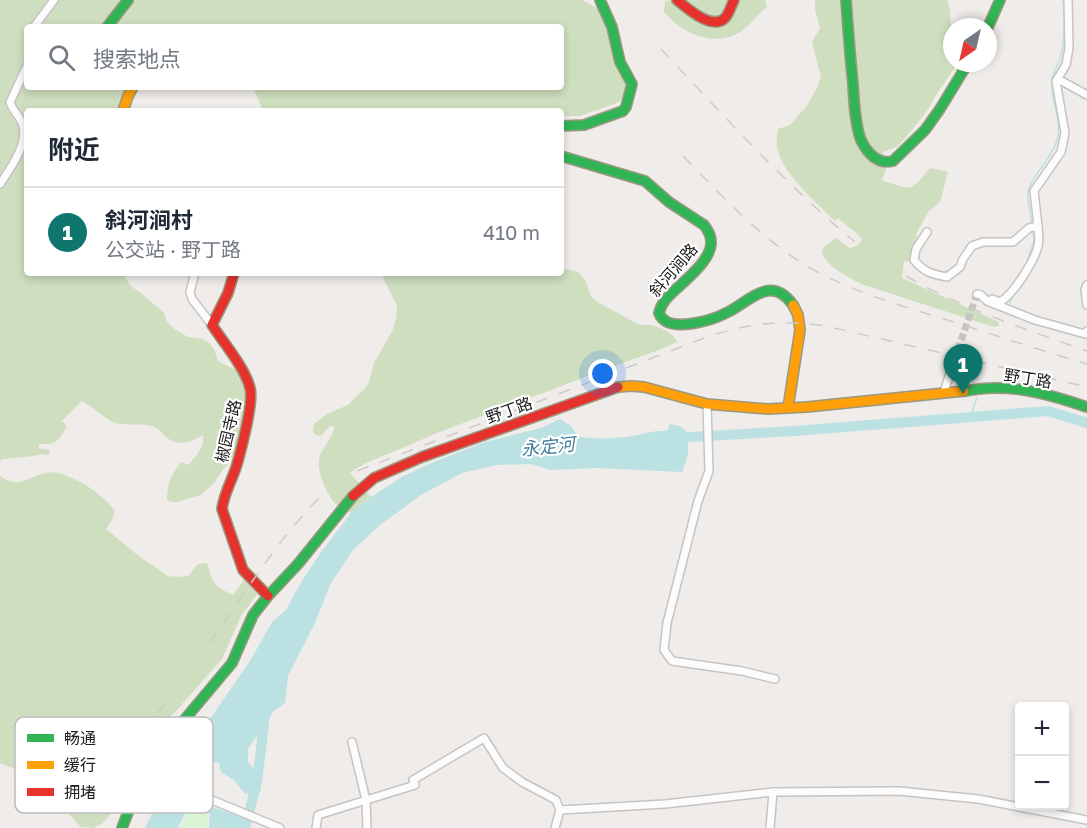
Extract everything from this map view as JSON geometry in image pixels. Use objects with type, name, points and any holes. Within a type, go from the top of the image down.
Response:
[{"type":"street","points":[[36,24],[54,0]]},
{"type":"street","points":[[109,24],[128,0]]},
{"type":"street","points":[[564,126],[584,125],[617,114],[626,107],[632,84],[620,62],[612,27],[600,0]]},
{"type":"street","points":[[676,0],[710,22],[718,22],[727,16],[734,0]]},
{"type":"street","points":[[846,0],[854,102],[859,134],[870,154],[879,161],[886,163],[893,161],[925,130],[963,72]]},
{"type":"street","points":[[992,18],[1000,0]]},
{"type":"street","points":[[1068,0],[1069,48],[1066,65],[1056,81],[1065,133],[1061,152],[1034,191],[1034,227],[1039,244],[1025,272],[1005,299],[1000,302],[979,295],[987,301],[1035,320],[1085,334],[1087,331]]},
{"type":"street","points":[[0,184],[14,164],[24,135],[22,123],[10,102],[24,72]]},
{"type":"street","points":[[1058,79],[1087,96]]},
{"type":"street","points":[[124,108],[132,90]]},
{"type":"street","name":"斜河涧路","points":[[564,157],[645,181],[669,202],[704,225],[708,231],[712,247],[709,254],[663,302],[658,313],[661,318],[679,325],[711,319],[728,313],[764,291],[780,293],[793,304],[800,320],[800,330],[788,408]]},
{"type":"street","points":[[927,232],[916,249],[914,260],[931,274],[946,277],[960,267],[972,246],[983,242],[1013,242],[1034,227]]},
{"type":"street","points":[[194,276],[190,292],[192,299],[212,325],[234,276]]},
{"type":"street","points":[[1087,285],[1085,290],[1087,305]]},
{"type":"street","name":"椒园寺路","points":[[212,325],[245,375],[251,393],[238,462],[223,501],[223,515],[243,570],[268,596]]},
{"type":"street","points":[[944,392],[951,370]]},
{"type":"street","name":"野丁路","points":[[187,717],[232,663],[253,615],[356,492],[374,478],[422,457],[619,387],[644,387],[707,404],[768,409],[1011,388],[1087,407]]},
{"type":"street","points":[[707,404],[709,471],[698,501],[667,623],[664,650],[672,661],[742,670],[775,679]]},
{"type":"street","points":[[316,828],[318,815],[416,785],[413,780],[484,738],[503,768],[522,782],[556,800],[560,810],[555,828]]},
{"type":"street","points":[[352,742],[366,800],[367,828]]},
{"type":"street","points":[[560,810],[665,804],[773,792],[899,790],[1015,805]]},
{"type":"street","points":[[770,828],[773,792]]},
{"type":"street","points":[[213,801],[280,828]]},
{"type":"street","points":[[1039,810],[1087,820]]},
{"type":"street","name":"野丁路","points":[[122,828],[128,813]]},
{"type":"green space","points":[[0,0],[582,0],[599,9],[620,72],[624,75],[628,85],[623,99],[580,116],[564,116],[564,108],[262,108],[254,90],[564,90],[564,24],[24,24],[24,90],[128,90],[119,108],[24,108],[24,276],[124,276],[131,286],[164,313],[167,322],[174,329],[188,337],[203,339],[214,349],[218,361],[240,372],[248,396],[235,458],[201,495],[177,502],[167,500],[172,476],[181,462],[188,465],[197,455],[203,443],[203,435],[189,442],[175,442],[154,427],[113,422],[82,401],[62,421],[67,426],[59,439],[49,444],[39,444],[39,448],[50,450],[49,455],[42,454],[0,461]]},
{"type":"green space","points":[[765,0],[767,7],[743,30],[733,36],[711,39],[690,33],[664,12],[665,1]]},
{"type":"green space","points":[[815,0],[947,0],[950,18],[943,18],[943,72],[952,72],[913,129],[897,147],[883,152],[886,169],[881,180],[909,188],[917,183],[930,168],[948,172],[941,199],[928,212],[916,234],[917,239],[911,254],[912,262],[904,261],[902,278],[999,322],[999,326],[994,327],[861,284],[835,269],[824,257],[823,248],[836,238],[849,248],[858,244],[862,240],[861,237],[838,218],[835,221],[801,187],[780,158],[777,148],[778,129],[790,125],[806,107],[821,77],[812,42],[820,28]]},
{"type":"green space","points":[[564,269],[578,272],[585,280],[591,296],[597,302],[638,324],[652,325],[665,330],[677,342],[442,431],[366,463],[350,473],[371,497],[351,513],[335,503],[328,493],[319,467],[320,455],[334,426],[329,427],[321,436],[316,435],[313,431],[314,424],[327,414],[348,405],[366,387],[374,363],[393,330],[397,306],[382,276],[564,276]]},
{"type":"green space","points":[[54,472],[62,474],[96,492],[115,511],[106,529],[168,576],[188,576],[198,564],[207,563],[213,580],[221,589],[233,595],[244,580],[257,594],[241,616],[222,659],[169,717],[15,717],[15,769],[0,763],[0,476],[20,482]]},
{"type":"green space","points":[[68,813],[111,813],[103,823],[93,828],[81,827]]},
{"type":"green space","points":[[188,813],[208,813],[208,828],[180,828]]},
{"type":"water","points":[[560,419],[571,426],[579,437],[612,438],[667,431],[670,424],[680,426],[688,433],[688,455],[682,472],[597,468],[551,470],[531,464],[497,465],[462,473],[421,495],[380,525],[353,550],[331,583],[314,625],[288,676],[285,703],[274,711],[248,749],[248,762],[261,778],[261,791],[245,794],[234,780],[221,772],[219,763],[213,763],[211,717],[250,661],[272,622],[286,610],[319,555],[351,513],[402,477],[429,464],[485,442],[541,428]]},
{"type":"water","points":[[213,807],[250,820],[248,828],[209,828],[210,813],[213,813]]},
{"type":"water","points":[[152,813],[185,813],[178,828],[145,828]]},
{"type":"waterway","points":[[1032,224],[1028,192],[1033,180],[1055,147],[1058,133],[1052,81],[1063,47],[1063,0]]},
{"type":"waterway","points":[[1026,265],[1034,240],[1033,229]]},
{"type":"waterway","points":[[1010,303],[1013,294]]},
{"type":"waterway","points":[[970,417],[977,398]]},
{"type":"waterway","name":"永定河","points":[[673,438],[1048,411],[1087,423]]},
{"type":"waterway","name":"永定河","points":[[245,828],[257,782],[265,715]]},
{"type":"tunnel","points":[[951,370],[977,294]]},
{"type":"railway","points":[[661,49],[779,173],[855,242]]},
{"type":"railway","points":[[683,156],[752,224],[781,249],[814,270],[887,301],[1087,364]]},
{"type":"railway","points":[[906,276],[950,299],[1087,351]]},
{"type":"railway","points":[[357,471],[707,337],[737,328],[766,324],[794,323],[826,326],[1087,387]]},
{"type":"railway","points":[[210,642],[277,547],[323,494]]},
{"type":"railway","points":[[155,717],[168,699]]},
{"type":"traffic: fast","points":[[109,24],[128,0]]},
{"type":"traffic: fast","points":[[564,126],[584,125],[623,111],[626,107],[632,84],[620,62],[612,27],[600,0]]},
{"type":"traffic: fast","points":[[846,0],[857,127],[863,145],[878,160],[893,161],[925,130],[963,72]]},
{"type":"traffic: fast","points":[[992,18],[1000,0]]},
{"type":"traffic: fast","points":[[564,157],[645,181],[669,202],[707,229],[710,235],[710,249],[698,269],[663,303],[659,313],[664,320],[680,324],[702,322],[721,315],[760,293],[769,291],[777,291],[793,305]]},
{"type":"traffic: fast","points":[[964,391],[989,388],[1017,389],[1053,396],[1087,407]]},
{"type":"traffic: fast","points":[[187,717],[232,663],[253,615],[353,496]]},
{"type":"traffic: fast","points":[[122,828],[128,813]]},
{"type":"traffic: slow","points":[[124,108],[131,90]]},
{"type":"traffic: slow","points":[[788,408],[800,330],[798,315],[793,305]]},
{"type":"traffic: slow","points":[[618,387],[644,387],[707,404],[768,409],[964,391]]},
{"type":"traffic: jam","points":[[677,0],[693,13],[713,22],[725,18],[734,0]]},
{"type":"traffic: jam","points":[[233,276],[228,293],[212,325],[244,372],[251,395],[238,461],[222,509],[243,570],[268,596]]},
{"type":"traffic: jam","points":[[353,496],[374,478],[422,457],[618,387]]},
{"type":"place","name":"斜河涧村","points":[[963,394]]}]
